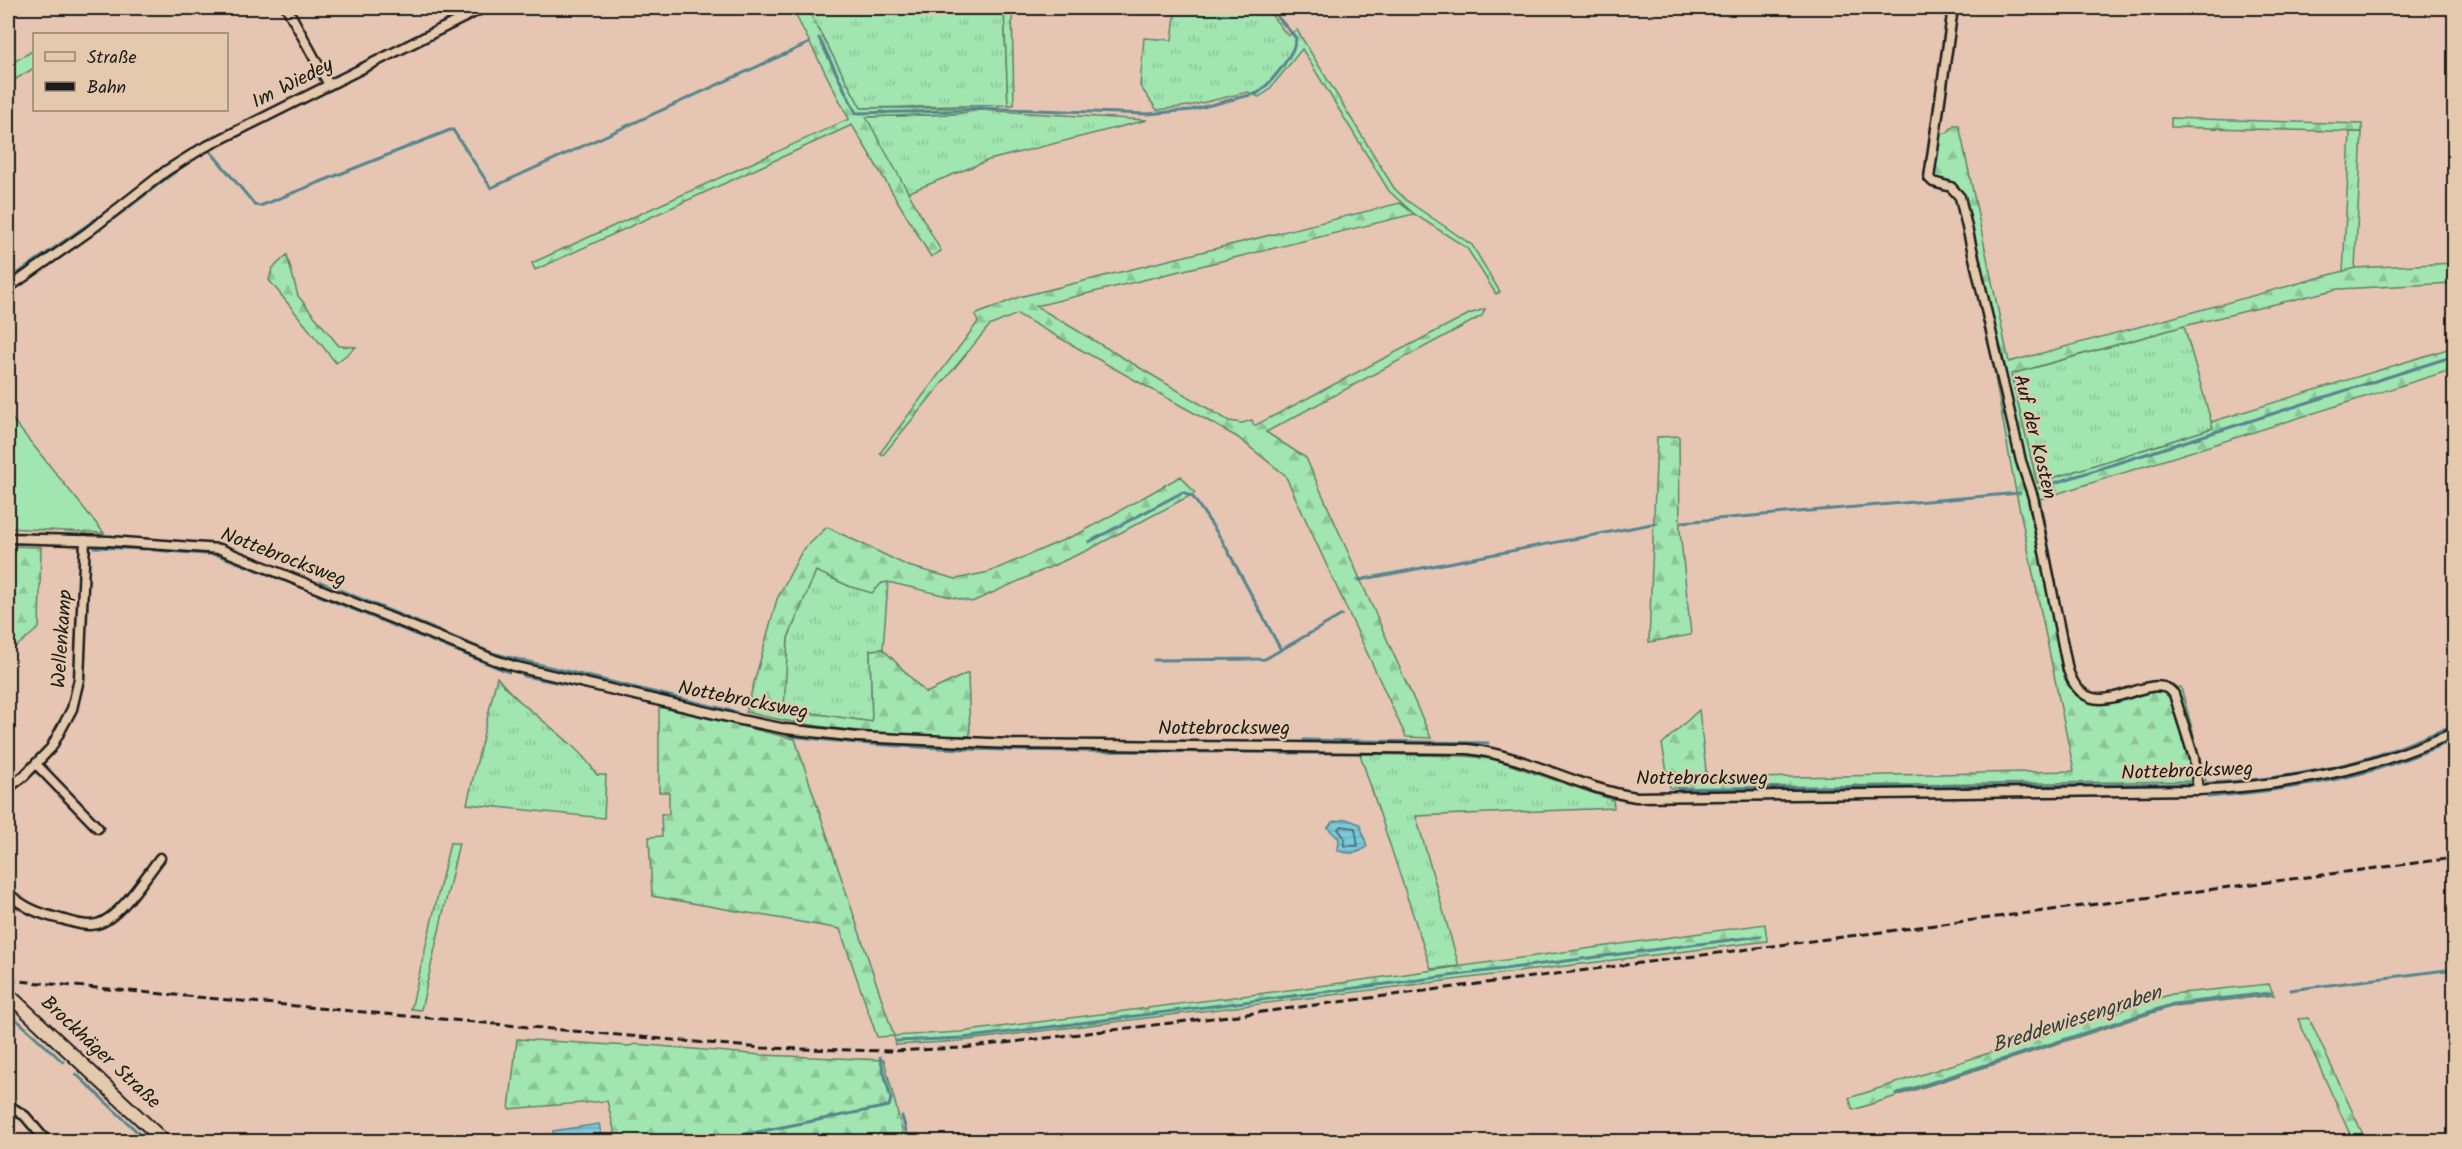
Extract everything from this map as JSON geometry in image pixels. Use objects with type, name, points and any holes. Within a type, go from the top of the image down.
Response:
[{"type":"main road","name":"Brockhäger Straße","points":[[8,994],[165,1142]]},
{"type":"street","points":[[287,8],[329,84]]},
{"type":"street","name":"Im Wiedey","points":[[8,288],[88,232],[166,171],[201,149],[483,8]]},
{"type":"street","name":"Auf der Kosten","points":[[1953,8],[1929,178],[1933,182],[1951,187],[1960,197],[2021,461],[2033,497],[2068,670],[2072,682],[2080,692],[2091,698],[2103,699],[2154,687],[2164,686],[2170,689],[2174,694],[2194,758],[2198,790]]},
{"type":"street","name":"Nottebrocksweg","points":[[8,538],[205,546],[220,549],[495,660],[711,714],[786,729],[837,735],[918,741],[1011,744],[1468,749],[1509,756],[1611,793],[1636,797],[2198,790],[2280,783],[2350,769],[2406,752],[2454,733]]},
{"type":"street","name":"Wellenkamp","points":[[8,788],[51,748],[72,709],[79,679],[85,540]]},
{"type":"street","points":[[36,764],[98,828]]},
{"type":"street","points":[[8,894],[27,909],[85,925],[95,925],[112,915],[160,858]]},
{"type":"street","points":[[9,1106],[25,1116],[47,1142]]},
{"type":"green space","points":[[792,8],[807,8],[861,108],[951,108],[980,105],[980,110],[952,114],[866,117],[941,251],[931,257],[852,125],[535,270],[532,263],[849,119]]},
{"type":"green space","points":[[807,8],[1004,8],[1008,105],[861,108]]},
{"type":"green space","points":[[1004,8],[1012,8],[1014,105],[1008,105]]},
{"type":"green space","points":[[1176,8],[1266,8],[1288,36],[1297,30],[1394,188],[1406,200],[1472,245],[1500,292],[1496,294],[1467,248],[1414,214],[1389,191],[1302,49],[1268,91],[1259,97],[1248,92],[1189,106],[1157,110],[1140,86],[1144,38],[1172,40]]},
{"type":"green space","points":[[33,51],[33,69],[8,84],[8,65]]},
{"type":"green space","points":[[980,110],[1147,120],[989,160],[907,193],[865,117],[952,114]]},
{"type":"green space","points":[[2171,118],[2362,124],[2362,132],[2171,127]]},
{"type":"green space","points":[[1954,125],[1959,125],[2009,362],[2355,268],[2454,263],[2454,283],[2338,289],[2184,326],[2011,374],[2037,483],[2213,428],[2211,422],[2454,347],[2454,369],[2040,499],[2059,598],[2049,600],[2061,664],[2070,688],[2082,699],[2103,702],[2181,687],[2206,781],[1670,788],[1662,744],[1699,710],[1707,779],[2074,771],[2014,482],[1995,377],[2003,375],[1962,195],[1936,180],[1933,174],[1938,133],[1947,133]]},
{"type":"green space","points":[[2350,132],[2362,132],[2355,268],[2343,273]]},
{"type":"green space","points":[[1400,203],[1414,214],[1036,306],[1229,421],[1242,423],[1252,420],[1254,426],[1469,314],[1485,309],[1482,316],[1266,432],[1306,458],[1431,738],[1406,737],[1285,475],[1237,437],[1017,314],[989,326],[883,455],[880,453],[978,322],[975,315],[1019,297]]},
{"type":"green space","points":[[287,255],[298,296],[339,346],[356,347],[336,363],[269,280],[272,269]]},
{"type":"green space","points":[[2184,326],[2213,428],[2037,483],[2011,374]]},
{"type":"green space","points":[[8,414],[104,533],[8,528]]},
{"type":"green space","points":[[1679,436],[1680,531],[1691,635],[1649,642],[1657,437]]},
{"type":"green space","points":[[1181,476],[1195,493],[1088,550],[972,602],[888,582],[882,583],[872,593],[851,587],[816,571],[788,638],[784,709],[872,722],[870,650],[883,649],[926,693],[968,673],[970,736],[914,735],[829,728],[746,712],[777,599],[802,551],[827,527],[908,566],[956,579],[989,572],[1082,532]]},
{"type":"green space","points":[[8,546],[41,547],[39,628],[8,653]]},
{"type":"green space","points":[[816,570],[851,587],[888,582],[883,649],[870,650],[872,722],[783,709],[788,638]]},
{"type":"green space","points":[[497,677],[521,702],[575,748],[597,775],[606,775],[604,818],[467,804]]},
{"type":"green space","points":[[659,707],[795,739],[894,1036],[877,1037],[840,929],[652,896],[649,837],[662,836],[661,814],[669,814],[669,792],[659,792]]},
{"type":"green space","points":[[1360,754],[1465,756],[1493,759],[1613,800],[1614,808],[1416,816],[1459,966],[1431,969]]},
{"type":"green space","points":[[450,843],[459,843],[421,1010],[411,1009]]},
{"type":"green space","points":[[1765,924],[1767,941],[961,1041],[896,1045],[894,1036],[960,1032],[1305,988]]},
{"type":"green space","points":[[2269,984],[2274,995],[2174,1006],[1853,1110],[1849,1098],[2172,994]]},
{"type":"green space","points":[[2309,1018],[2366,1141],[2353,1141],[2298,1019]]},
{"type":"green space","points":[[517,1039],[629,1046],[636,1044],[762,1055],[884,1060],[905,1141],[617,1141],[607,1101],[509,1109]]},
{"type":"water","points":[[1346,819],[1360,824],[1367,846],[1364,849],[1350,853],[1338,851],[1339,839],[1328,828],[1332,822]]},
{"type":"water","points":[[599,1124],[603,1141],[554,1141],[553,1131]]},
{"type":"waterway","points":[[819,38],[856,113],[951,111],[978,108],[1147,114],[1191,110],[1258,93],[1287,60],[1296,38],[1270,8]]},
{"type":"waterway","points":[[211,152],[255,205],[260,206],[453,130],[491,188],[809,43]]},
{"type":"waterway","points":[[90,235],[198,156]]},
{"type":"waterway","points":[[8,280],[109,210]]},
{"type":"waterway","points":[[2039,488],[2454,356]]},
{"type":"waterway","points":[[1089,542],[1183,492],[1193,497],[1222,540],[1281,650]]},
{"type":"waterway","points":[[1682,522],[2020,493]]},
{"type":"waterway","points":[[1359,580],[1657,523]]},
{"type":"waterway","points":[[94,547],[145,549]]},
{"type":"waterway","points":[[153,550],[218,555],[301,587]]},
{"type":"waterway","points":[[320,582],[492,653],[736,712]]},
{"type":"waterway","points":[[318,595],[509,672]]},
{"type":"waterway","points":[[1154,660],[1265,659],[1342,615]]},
{"type":"waterway","points":[[524,676],[595,690]]},
{"type":"waterway","points":[[2207,783],[2243,781],[2315,771],[2390,751],[2454,725]]},
{"type":"waterway","points":[[791,736],[844,742],[951,748],[1218,752]]},
{"type":"waterway","points":[[1304,740],[1488,743]]},
{"type":"waterway","points":[[2208,797],[2293,787],[2356,775],[2454,740]]},
{"type":"waterway","points":[[1233,752],[1263,752]]},
{"type":"waterway","points":[[1277,753],[1358,753]]},
{"type":"waterway","points":[[1678,789],[2192,784]]},
{"type":"waterway","points":[[897,1041],[963,1038],[1761,936]]},
{"type":"waterway","name":"Breddewiesengraben","points":[[2290,990],[2454,969]]},
{"type":"waterway","name":"Breddewiesengraben","points":[[1896,1094],[2174,1004],[2271,993]]},
{"type":"waterway","points":[[17,1020],[63,1062]]},
{"type":"waterway","points":[[706,1142],[889,1106],[891,1099],[880,1057]]},
{"type":"waterway","points":[[76,1074],[148,1142]]},
{"type":"waterway","points":[[902,1116],[909,1142]]},
{"type":"railway","points":[[8,980],[762,1048],[890,1051],[962,1048],[1246,1014],[2454,858]]}]
